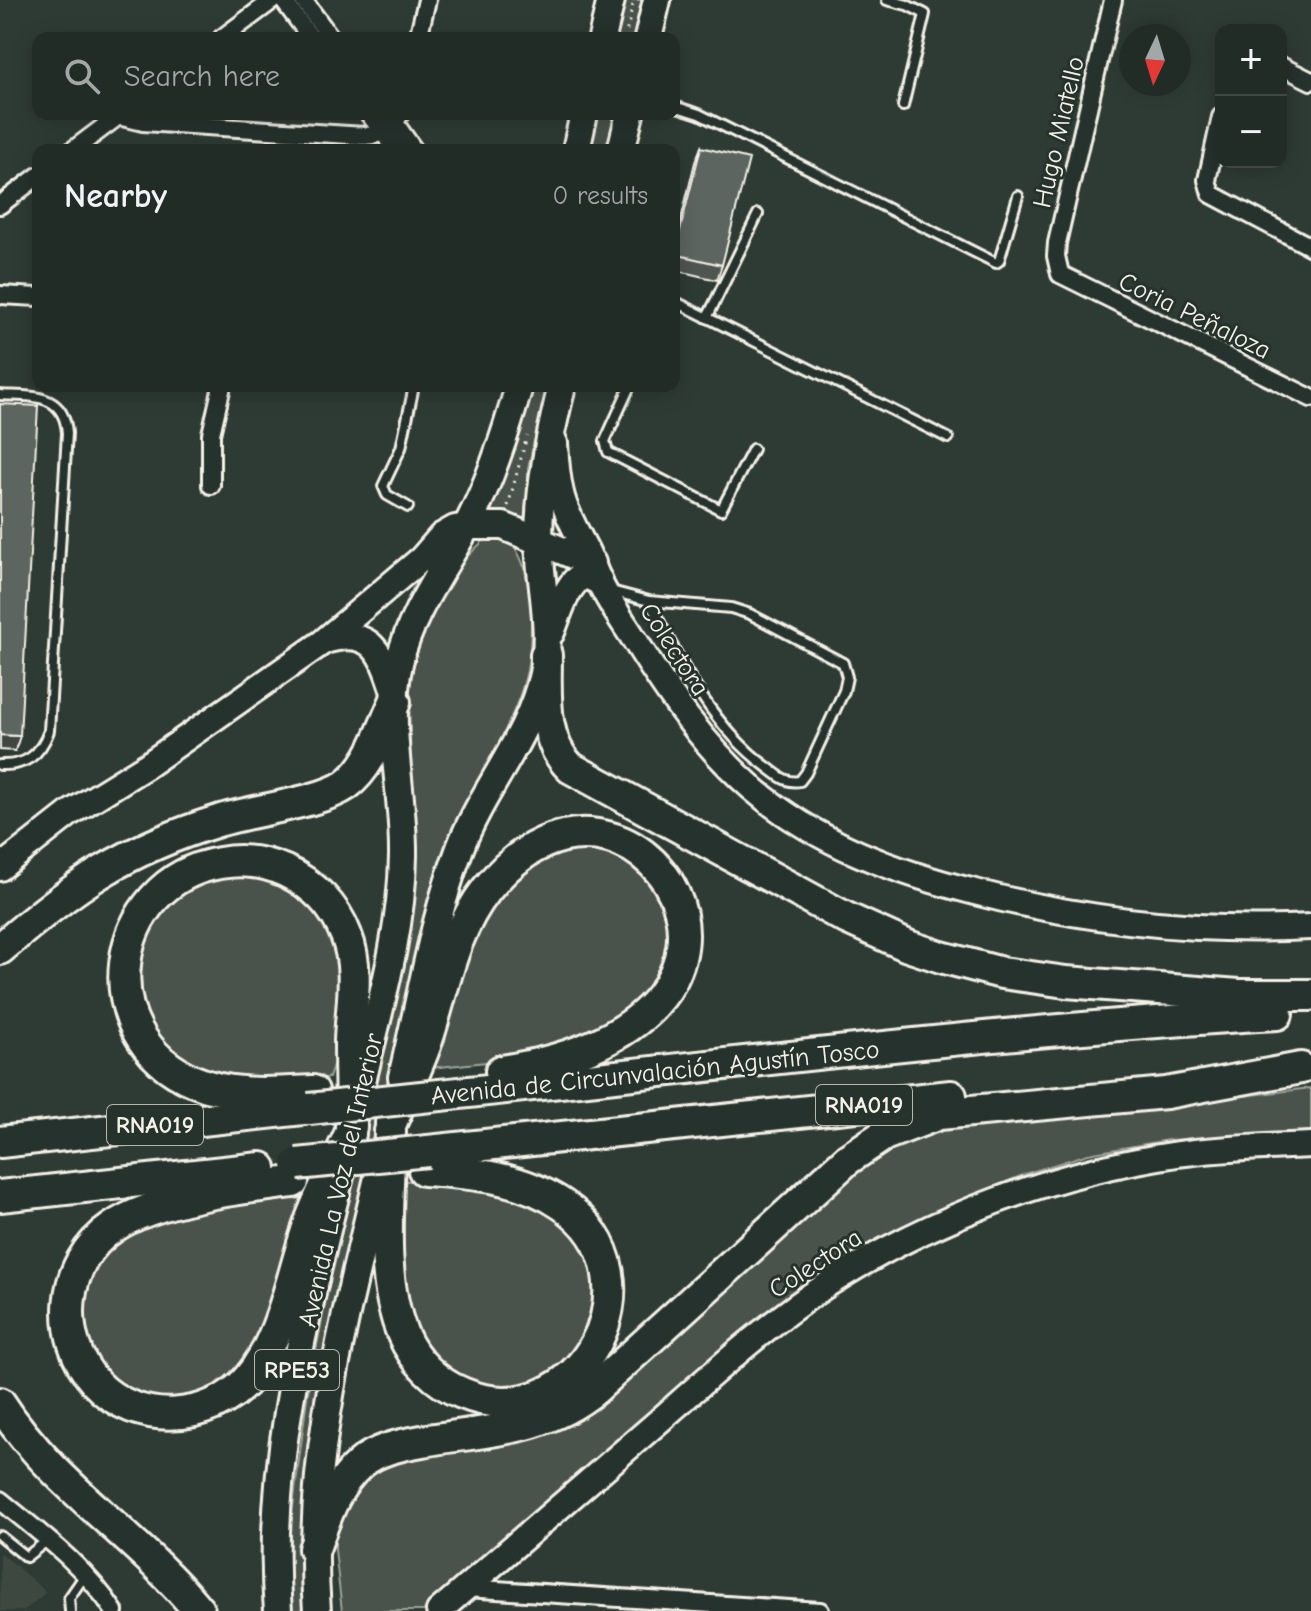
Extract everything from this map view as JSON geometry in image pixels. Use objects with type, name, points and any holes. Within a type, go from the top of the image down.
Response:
[{"type":"highway","points":[[546,649],[549,725],[556,749],[571,768],[814,902],[875,932],[941,957],[1034,979],[1248,996],[1311,995]]},
{"type":"highway","points":[[0,949],[66,894],[105,868],[147,846],[221,820],[322,796],[341,788],[354,778],[371,756],[395,698]]},
{"type":"highway","points":[[426,1160],[519,1184],[564,1206],[590,1231],[604,1258],[608,1275],[607,1313],[594,1351],[562,1384],[517,1401],[486,1401],[470,1397],[441,1382],[410,1348],[398,1322],[387,1268],[383,1114],[428,1036],[445,973],[462,930],[489,887],[512,864],[553,840],[586,834],[620,841],[658,866],[678,901],[683,942],[676,971],[655,1004],[619,1033],[570,1054],[442,1086]]},
{"type":"highway","points":[[295,1173],[166,1206],[114,1226],[96,1241],[77,1269],[68,1314],[80,1359],[96,1383],[138,1409],[167,1414],[210,1407],[224,1400],[246,1381],[270,1341],[296,1272],[310,1223],[357,1144],[350,1040],[354,972],[352,953],[338,917],[314,889],[276,867],[229,861],[185,873],[153,899],[141,914],[127,947],[124,982],[139,1032],[162,1061],[195,1082],[236,1091],[311,1100]]},
{"type":"highway","name":"Avenida de Circunvalación Agustín Tosco","points":[[0,1142],[311,1100],[383,1114],[442,1086],[1043,1032],[1311,1012]]},
{"type":"highway","points":[[314,1556],[331,1504],[341,1486],[370,1456],[398,1446],[537,1422],[568,1409],[606,1379],[848,1159],[902,1126],[939,1114],[1166,1093],[1306,1068]]},
{"type":"highway","name":"Avenida de Circunvalación Agustín Tosco","points":[[0,1196],[295,1173],[357,1144],[426,1160],[973,1094],[1306,1068]]},
{"type":"highway","points":[[0,1403],[45,1462],[155,1563],[199,1611]]},
{"type":"main road","points":[[603,32],[611,0]]},
{"type":"main road","points":[[649,32],[657,0]]},
{"type":"main road","points":[[577,144],[583,120]]},
{"type":"main road","points":[[622,144],[628,120]]},
{"type":"main road","name":"Avenida La Voz del Interior","points":[[278,1611],[276,1533],[284,1453],[305,1331],[357,1144],[400,904],[403,837],[395,748],[399,663],[431,586],[467,526],[494,466],[517,392]]},
{"type":"main road","points":[[546,649],[547,614],[539,543],[542,478],[560,392]]},
{"type":"main road","points":[[467,526],[503,526],[598,577]]},
{"type":"main road","points":[[546,649],[564,599],[574,582],[585,574],[598,577]]},
{"type":"main road","name":"Avenida La Voz del Interior","points":[[317,1611],[314,1556],[326,1416],[383,1114],[456,859],[539,689],[546,649]]},
{"type":"street","points":[[230,32],[273,0]]},
{"type":"street","points":[[283,0],[307,32]]},
{"type":"street","points":[[303,0],[327,32]]},
{"type":"street","points":[[419,32],[427,0]]},
{"type":"street","name":"Hugo Miatello","points":[[1060,274],[1057,243],[1113,0]]},
{"type":"street","points":[[1287,69],[1311,81]]},
{"type":"street","points":[[81,144],[112,120]]},
{"type":"street","points":[[136,120],[365,136],[392,121]]},
{"type":"street","points":[[392,121],[395,144]]},
{"type":"street","points":[[392,121],[409,144]]},
{"type":"street","points":[[1215,144],[1207,180],[1211,194],[1311,247]]},
{"type":"street","points":[[0,205],[32,181]]},
{"type":"street","name":"Coria Peñaloza","points":[[1060,274],[1311,398]]},
{"type":"street","points":[[0,295],[32,297]]},
{"type":"street","points":[[211,485],[211,434],[221,392]]},
{"type":"street","name":"Colectora","points":[[553,420],[562,498],[598,577],[658,677],[696,732],[754,790],[807,828],[868,859],[936,882],[1068,914],[1186,927],[1311,927]]},
{"type":"street","points":[[0,868],[70,813],[146,766],[323,642],[421,559],[441,536],[455,528],[467,526]]},
{"type":"street","points":[[323,642],[350,636],[371,643],[381,656],[395,698]]},
{"type":"street","name":"Colectora","points":[[439,1611],[757,1335],[829,1284],[909,1239],[997,1201],[1081,1174],[1193,1153],[1311,1145]]},
{"type":"street","points":[[0,1500],[85,1575],[114,1611]]},
{"type":"street","points":[[314,1556],[330,1611]]},
{"type":"street","points":[[466,1588],[820,1611]]},
{"type":"lane","points":[[887,0],[908,2],[925,14],[903,106]]},
{"type":"lane","points":[[680,108],[699,114],[996,263],[1018,196]]},
{"type":"lane","points":[[707,318],[758,214]]},
{"type":"lane","points":[[680,304],[948,438]]},
{"type":"lane","points":[[408,507],[387,495],[383,486],[401,448],[413,392]]},
{"type":"lane","points":[[627,392],[605,441],[608,452],[721,510],[753,449]]},
{"type":"lane","points":[[0,395],[48,399],[57,405],[66,418],[67,433],[49,731],[44,746],[34,757],[24,763],[0,765]]},
{"type":"lane","points":[[598,577],[649,601],[731,608],[750,614],[843,663],[847,677],[844,691],[800,781],[785,780],[757,760],[728,729],[683,667],[649,601]]},
{"type":"lane","points":[[0,1536],[26,1557],[48,1540]]},
{"type":"lane","points":[[70,1611],[69,1598],[85,1575]]},
{"type":"path","points":[[626,32],[634,0]]},
{"type":"path","points":[[505,518],[528,430]]},
{"type":"shaded area","points":[[622,0],[644,0],[636,32],[614,32]]},
{"type":"shaded area","points":[[594,120],[616,120],[610,144],[588,144]]},
{"type":"shaded area","points":[[528,392],[546,392],[528,468],[527,529],[486,517]]},
{"type":"shaded area","points":[[506,538],[516,549],[527,581],[531,619],[527,670],[475,806],[410,997],[393,1057],[323,1360],[302,1510],[303,1611],[291,1611],[291,1522],[307,1398],[329,1283],[398,982],[411,784],[409,683],[419,645],[440,597],[466,558],[485,539]]},
{"type":"shaded area","points":[[587,847],[640,867],[670,914],[666,968],[619,1020],[514,1059],[430,1068],[467,949],[498,896],[518,874],[544,857]]},
{"type":"shaded area","points":[[239,873],[273,879],[313,903],[340,949],[339,1046],[329,1078],[231,1078],[186,1064],[152,1031],[146,1019],[136,977],[144,934],[179,890]]},
{"type":"shaded area","points":[[1311,1088],[1311,1131],[1168,1140],[1088,1154],[1028,1173],[940,1209],[825,1272],[748,1328],[423,1611],[342,1611],[335,1530],[346,1497],[378,1464],[542,1428],[850,1167],[946,1122],[1219,1099]]},
{"type":"shaded area","points":[[427,1180],[518,1195],[565,1221],[593,1261],[597,1309],[570,1363],[517,1390],[470,1385],[429,1357],[407,1311],[398,1237],[405,1181]]},
{"type":"shaded area","points":[[306,1190],[294,1242],[250,1358],[209,1395],[154,1402],[114,1383],[88,1350],[80,1306],[98,1256],[147,1223],[279,1193]]},
{"type":"shaded area","points":[[0,1552],[46,1592],[24,1611],[0,1611]]},
{"type":"building","points":[[701,147],[749,159],[722,265],[680,255],[680,230]]},
{"type":"building","points":[[0,404],[38,406],[20,736],[0,735]]}]
